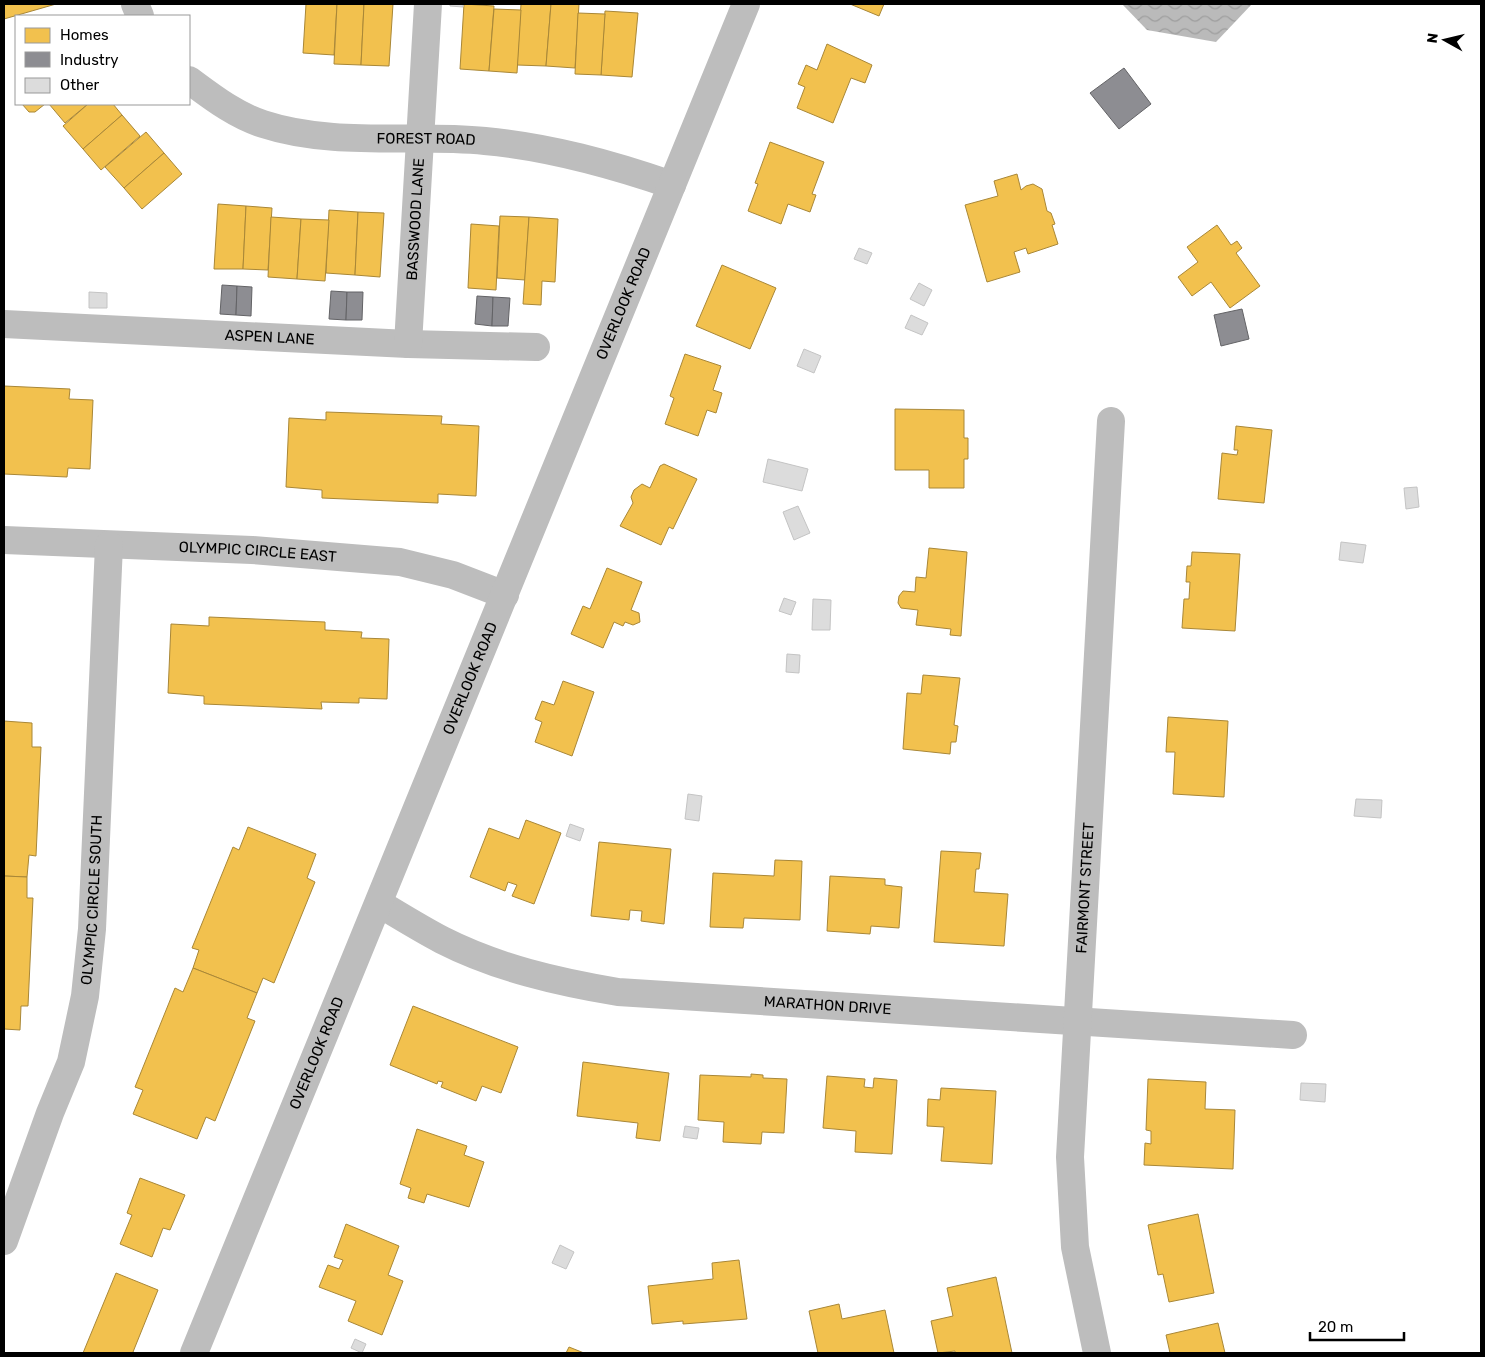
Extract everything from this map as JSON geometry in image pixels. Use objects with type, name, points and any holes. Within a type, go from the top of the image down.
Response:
[{"type":"street","name":"BASSWOOD LANE","points":[[408,344],[428,4]]},
{"type":"street","name":"OVERLOOK ROAD","points":[[194,1353],[380,904],[746,4]]},
{"type":"street","name":"FOREST ROAD","points":[[190,81],[223,105],[263,124],[298,132],[359,138],[485,141],[548,149],[611,164],[672,185]]},
{"type":"street","name":"ASPEN LANE","points":[[4,324],[408,344],[536,347]]},
{"type":"street","name":"FAIRMONT STREET","points":[[1096,1353],[1075,1247],[1070,1158],[1110,421]]},
{"type":"street","name":"OLYMPIC CIRCLE EAST","points":[[4,540],[252,550],[400,562],[453,575],[505,595]]},
{"type":"street","name":"OLYMPIC CIRCLE SOUTH","points":[[4,1241],[50,1113],[72,1062],[85,996],[92,929],[109,545]]},
{"type":"street","name":"MARATHON DRIVE","points":[[380,904],[443,940],[493,962],[564,983],[618,992],[1077,1022],[1177,1026],[1293,1035]]},
{"type":"water","points":[[1122,4],[1252,4],[1216,42],[1147,30]]},
{"type":"building: Homes","points":[[4,4],[56,4],[15,15],[4,19]]},
{"type":"building: Homes","points":[[306,4],[337,4],[334,55],[303,53]]},
{"type":"building: Homes","points":[[337,4],[364,4],[361,65],[334,64]]},
{"type":"building: Homes","points":[[364,4],[393,4],[389,66],[361,65]]},
{"type":"building: Homes","points":[[464,4],[494,6],[489,71],[460,69]]},
{"type":"building: Homes","points":[[521,4],[551,4],[546,66],[517,65]]},
{"type":"building: Homes","points":[[551,4],[579,4],[575,68],[546,66]]},
{"type":"building: Homes","points":[[850,4],[884,4],[879,16]]},
{"type":"building: Homes","points":[[494,9],[521,10],[517,73],[489,71]]},
{"type":"building: Homes","points":[[605,11],[638,13],[632,77],[601,75]]},
{"type":"building: Homes","points":[[578,13],[605,14],[601,75],[575,74]]},
{"type":"building: Homes","points":[[827,44],[872,65],[865,83],[851,78],[833,123],[797,108],[805,87],[798,84],[806,65],[817,70]]},
{"type":"building: Homes","points":[[23,105],[44,105],[35,112],[29,112]]},
{"type":"building: Homes","points":[[50,105],[87,105],[65,123]]},
{"type":"building: Homes","points":[[87,105],[114,105],[122,115],[83,149],[63,126]]},
{"type":"building: Homes","points":[[122,115],[140,136],[101,170],[83,149]]},
{"type":"building: Homes","points":[[146,132],[164,153],[124,188],[105,167]]},
{"type":"building: Homes","points":[[770,142],[824,162],[812,194],[816,195],[810,212],[788,204],[781,224],[748,211],[758,184],[755,183]]},
{"type":"building: Homes","points":[[164,153],[182,174],[142,209],[124,188]]},
{"type":"building: Homes","points":[[1017,174],[1021,190],[1033,184],[1042,189],[1047,211],[1051,213],[1055,224],[1052,225],[1058,244],[1028,254],[1026,248],[1014,252],[1020,272],[987,282],[965,205],[998,196],[994,181]]},
{"type":"building: Homes","points":[[218,204],[246,206],[243,269],[214,269]]},
{"type":"building: Homes","points":[[246,206],[272,208],[268,270],[243,269]]},
{"type":"building: Homes","points":[[329,210],[358,212],[355,275],[326,273]]},
{"type":"building: Homes","points":[[358,212],[384,213],[380,277],[355,275]]},
{"type":"building: Homes","points":[[500,216],[529,217],[525,280],[497,278]]},
{"type":"building: Homes","points":[[271,217],[301,219],[297,279],[268,277]]},
{"type":"building: Homes","points":[[529,217],[558,219],[555,282],[542,281],[541,305],[523,304]]},
{"type":"building: Homes","points":[[301,219],[329,220],[325,281],[297,279]]},
{"type":"building: Homes","points":[[471,224],[499,226],[496,290],[468,288]]},
{"type":"building: Homes","points":[[1217,225],[1231,245],[1237,241],[1242,248],[1236,253],[1260,286],[1230,308],[1211,282],[1192,296],[1178,277],[1198,262],[1187,247]]},
{"type":"building: Homes","points":[[722,265],[776,288],[750,349],[696,326]]},
{"type":"building: Homes","points":[[685,354],[721,366],[713,390],[722,393],[716,413],[707,410],[698,436],[665,424],[674,398],[670,396]]},
{"type":"building: Homes","points":[[4,386],[70,389],[69,399],[93,400],[90,469],[68,468],[67,477],[4,474]]},
{"type":"building: Homes","points":[[895,409],[964,410],[964,438],[968,438],[968,459],[964,459],[964,488],[929,488],[929,470],[895,470]]},
{"type":"building: Homes","points":[[326,412],[442,416],[441,424],[479,426],[476,496],[438,494],[438,503],[322,498],[322,490],[286,487],[289,418],[326,420]]},
{"type":"building: Homes","points":[[1236,426],[1272,430],[1264,503],[1218,499],[1222,453],[1237,455],[1238,450],[1234,450]]},
{"type":"building: Homes","points":[[664,464],[697,479],[673,529],[669,527],[661,545],[620,526],[633,503],[631,497],[634,490],[642,484],[650,488],[660,466]]},
{"type":"building: Homes","points":[[929,548],[967,552],[961,636],[950,635],[951,629],[916,625],[918,610],[901,608],[898,603],[899,596],[903,591],[915,592],[916,577],[926,578]]},
{"type":"building: Homes","points":[[1192,552],[1240,554],[1235,631],[1182,628],[1184,599],[1189,599],[1190,582],[1186,582],[1187,566],[1191,566]]},
{"type":"building: Homes","points":[[607,568],[642,582],[631,610],[639,613],[640,622],[633,625],[625,622],[623,626],[614,622],[603,648],[571,634],[583,606],[590,609]]},
{"type":"building: Homes","points":[[209,617],[325,622],[325,630],[362,632],[361,638],[389,639],[387,699],[359,698],[359,703],[321,702],[322,709],[204,704],[204,696],[168,693],[171,624],[209,626]]},
{"type":"building: Homes","points":[[923,675],[960,678],[954,725],[958,726],[956,742],[951,742],[950,754],[903,749],[907,693],[921,694]]},
{"type":"building: Homes","points":[[563,681],[594,692],[572,756],[535,742],[542,722],[535,719],[542,701],[554,705]]},
{"type":"building: Homes","points":[[1168,717],[1228,721],[1224,797],[1173,794],[1175,752],[1166,752]]},
{"type":"building: Homes","points":[[4,721],[32,723],[32,747],[41,747],[36,856],[29,855],[27,877],[4,876]]},
{"type":"building: Homes","points":[[526,820],[561,833],[534,904],[512,896],[517,885],[508,882],[505,891],[470,877],[489,828],[519,839]]},
{"type":"building: Homes","points":[[248,827],[316,854],[307,878],[315,882],[274,983],[263,978],[257,993],[193,968],[199,950],[192,948],[233,847],[239,850]]},
{"type":"building: Homes","points":[[599,842],[671,849],[664,924],[641,921],[642,911],[630,910],[629,920],[591,916]]},
{"type":"building: Homes","points":[[941,851],[981,853],[979,869],[976,869],[974,892],[1008,894],[1004,946],[934,942]]},
{"type":"building: Homes","points":[[775,860],[802,861],[800,920],[744,918],[743,928],[710,927],[713,873],[774,876]]},
{"type":"building: Homes","points":[[4,876],[27,877],[27,898],[33,898],[28,1006],[21,1006],[20,1030],[4,1029]]},
{"type":"building: Homes","points":[[830,876],[885,879],[885,885],[902,887],[899,928],[871,926],[870,934],[827,931]]},
{"type":"building: Homes","points":[[193,968],[257,993],[247,1018],[255,1021],[215,1121],[206,1117],[197,1139],[133,1114],[143,1090],[135,1087],[175,988],[183,992]]},
{"type":"building: Homes","points":[[413,1006],[518,1047],[501,1093],[482,1086],[476,1101],[441,1087],[443,1082],[438,1081],[437,1084],[390,1065]]},
{"type":"building: Homes","points":[[583,1062],[669,1073],[660,1141],[636,1138],[638,1123],[577,1116]]},
{"type":"building: Homes","points":[[751,1074],[763,1075],[763,1078],[787,1079],[784,1133],[762,1132],[761,1144],[723,1142],[724,1122],[698,1120],[700,1075],[751,1077]]},
{"type":"building: Homes","points":[[827,1076],[865,1079],[864,1087],[873,1088],[874,1078],[897,1080],[892,1154],[855,1152],[856,1131],[823,1128]]},
{"type":"building: Homes","points":[[1148,1079],[1206,1082],[1205,1109],[1235,1110],[1233,1169],[1144,1165],[1145,1143],[1151,1144],[1151,1131],[1146,1130]]},
{"type":"building: Homes","points":[[941,1088],[996,1091],[992,1164],[941,1161],[944,1127],[927,1126],[928,1099],[940,1100]]},
{"type":"building: Homes","points":[[417,1129],[467,1146],[464,1155],[484,1162],[469,1207],[427,1194],[424,1203],[408,1198],[411,1188],[400,1184]]},
{"type":"building: Homes","points":[[140,1178],[185,1195],[170,1230],[163,1228],[152,1257],[120,1244],[132,1215],[127,1213]]},
{"type":"building: Homes","points":[[1198,1214],[1214,1293],[1169,1302],[1163,1274],[1158,1275],[1148,1225]]},
{"type":"building: Homes","points":[[346,1224],[399,1246],[388,1275],[403,1281],[382,1335],[348,1321],[356,1301],[319,1287],[328,1265],[339,1269],[343,1260],[334,1257]]},
{"type":"building: Homes","points":[[739,1260],[747,1319],[683,1324],[683,1321],[652,1324],[648,1286],[713,1279],[712,1263]]},
{"type":"building: Homes","points":[[116,1273],[158,1290],[133,1352],[135,1353],[83,1353]]},
{"type":"building: Homes","points":[[996,1277],[1012,1353],[955,1353],[955,1351],[938,1353],[931,1321],[953,1316],[947,1288]]},
{"type":"building: Homes","points":[[839,1304],[842,1319],[885,1310],[894,1353],[818,1353],[809,1311]]},
{"type":"building: Homes","points":[[1218,1323],[1225,1353],[1170,1353],[1166,1335]]},
{"type":"building: Homes","points":[[569,1347],[584,1353],[566,1353]]},
{"type":"building: Industry","points":[[1124,68],[1151,104],[1119,129],[1090,93]]},
{"type":"building: Industry","points":[[222,285],[237,286],[236,315],[220,314]]},
{"type":"building: Industry","points":[[237,286],[252,287],[251,316],[236,315]]},
{"type":"building: Industry","points":[[331,291],[347,292],[346,320],[329,319]]},
{"type":"building: Industry","points":[[347,292],[363,292],[362,320],[346,320]]},
{"type":"building: Industry","points":[[477,296],[493,297],[492,326],[475,324]]},
{"type":"building: Industry","points":[[493,297],[510,298],[508,326],[492,326]]},
{"type":"building: Industry","points":[[1242,309],[1249,339],[1221,346],[1214,315]]},
{"type":"building: Other","points":[[450,4],[463,4],[463,7],[450,6]]},
{"type":"building: Other","points":[[859,248],[872,253],[867,264],[854,259]]},
{"type":"building: Other","points":[[919,283],[932,290],[924,306],[910,299]]},
{"type":"building: Other","points":[[89,292],[107,293],[107,308],[89,308]]},
{"type":"building: Other","points":[[911,315],[928,323],[922,335],[905,328]]},
{"type":"building: Other","points":[[804,349],[821,356],[814,373],[797,366]]},
{"type":"building: Other","points":[[768,459],[808,469],[802,491],[763,482]]},
{"type":"building: Other","points":[[1417,487],[1419,507],[1406,509],[1404,488]]},
{"type":"building: Other","points":[[798,506],[810,533],[794,540],[783,512]]},
{"type":"building: Other","points":[[1341,542],[1366,545],[1363,563],[1339,560]]},
{"type":"building: Other","points":[[784,598],[796,602],[791,615],[779,611]]},
{"type":"building: Other","points":[[813,599],[831,600],[830,630],[812,630]]},
{"type":"building: Other","points":[[787,654],[800,655],[799,673],[786,672]]},
{"type":"building: Other","points":[[688,794],[702,796],[699,821],[685,819]]},
{"type":"building: Other","points":[[1356,799],[1382,800],[1381,818],[1354,816]]},
{"type":"building: Other","points":[[570,824],[584,829],[580,841],[566,836]]},
{"type":"building: Other","points":[[1301,1083],[1326,1084],[1325,1102],[1300,1100]]},
{"type":"building: Other","points":[[685,1126],[699,1128],[697,1139],[683,1137]]},
{"type":"building: Other","points":[[560,1245],[574,1252],[566,1269],[552,1263]]},
{"type":"building: Other","points":[[355,1339],[366,1344],[362,1353],[351,1348]]}]
